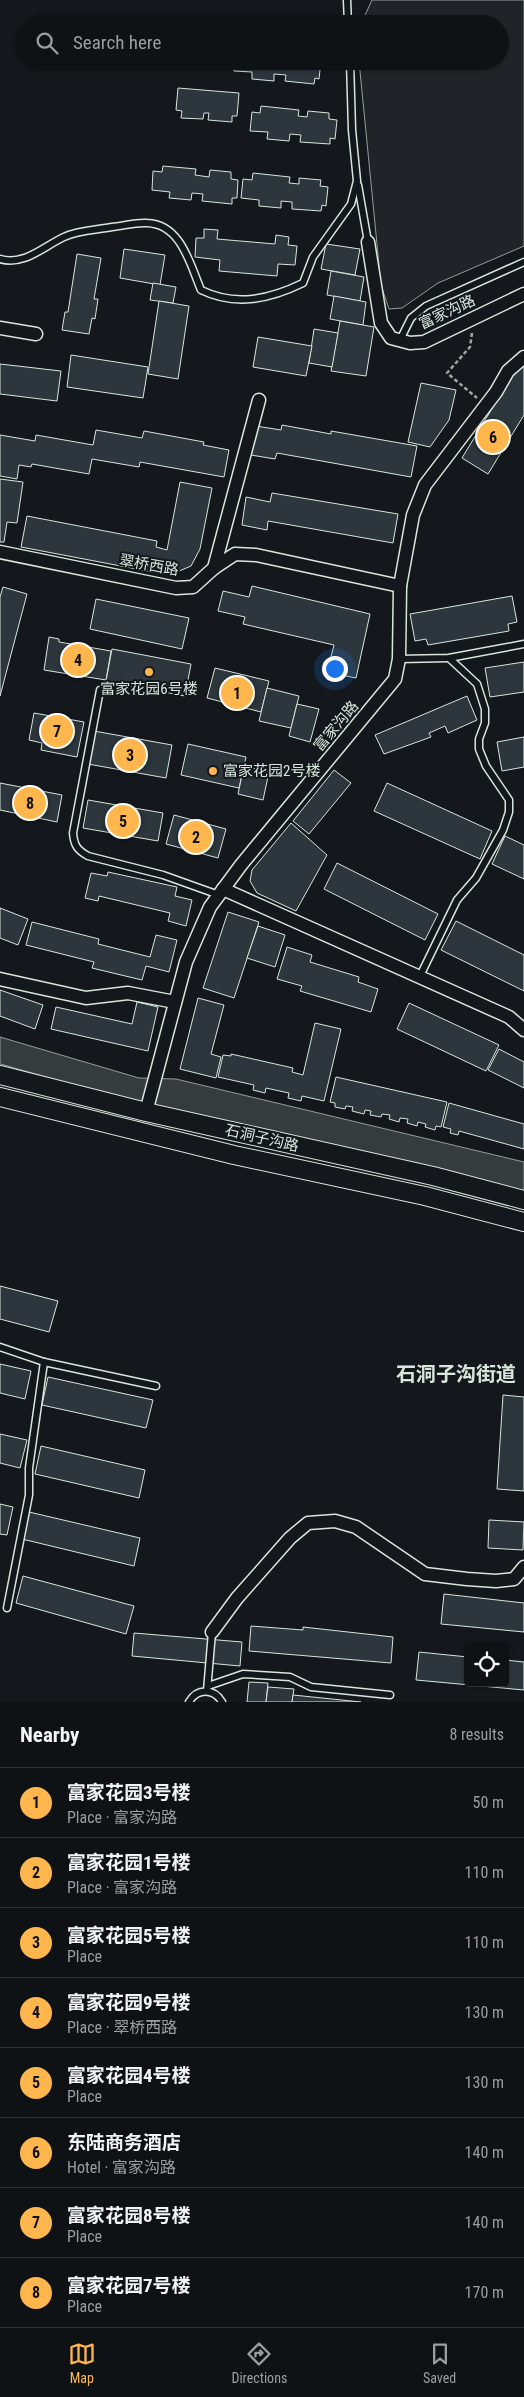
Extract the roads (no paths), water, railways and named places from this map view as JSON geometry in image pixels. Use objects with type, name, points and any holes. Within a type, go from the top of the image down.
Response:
[{"type":"main road","name":"石洞子沟路","points":[[0,1075],[433,1176],[524,1200]]},
{"type":"main road","name":"石洞子沟路","points":[[0,1097],[234,1155],[425,1196],[524,1222]]},
{"type":"street","points":[[368,242],[381,323],[391,338],[400,340]]},
{"type":"street","name":"富家沟路","points":[[400,340],[424,342],[524,294]]},
{"type":"street","points":[[0,328],[36,334]]},
{"type":"street","name":"富家沟路","points":[[147,1109],[186,962],[210,908],[241,864],[395,679],[400,659],[400,586],[413,515],[424,485],[486,406],[508,371],[524,357]]},
{"type":"street","points":[[214,568],[259,400]]},
{"type":"street","name":"翠桥西路","points":[[0,552],[176,588],[193,586],[214,568],[235,554],[256,555],[400,586]]},
{"type":"street","points":[[221,892],[420,976],[509,1016],[524,1030]]},
{"type":"street","points":[[0,979],[86,998],[128,993],[175,1002]]},
{"type":"street","points":[[212,1632],[236,1598],[290,1538],[308,1523],[335,1521],[356,1527],[425,1574],[496,1581],[514,1578],[524,1567]]},
{"type":"lane","points":[[347,0],[348,15]]},
{"type":"lane","points":[[350,70],[352,130],[357,181],[368,242]]},
{"type":"lane","points":[[0,259],[23,258],[40,253],[64,237],[81,232],[146,222],[162,226],[176,237],[188,257],[202,290],[214,296],[255,300],[280,294],[303,283],[313,257],[351,204],[357,181]]},
{"type":"lane","points":[[400,340],[410,318],[426,306],[524,262]]},
{"type":"lane","points":[[400,659],[449,658],[524,644]]},
{"type":"lane","points":[[420,976],[457,900],[476,878],[503,830],[509,812],[510,800],[486,766],[479,749],[479,739],[485,723],[485,708],[477,684],[449,658]]},
{"type":"lane","points":[[100,690],[73,833],[74,844],[88,856],[221,892]]},
{"type":"lane","points":[[0,1347],[44,1362],[156,1386]]},
{"type":"lane","points":[[7,1608],[29,1495],[28,1468],[44,1362]]},
{"type":"lane","points":[[207,1688],[212,1632]]},
{"type":"lane","points":[[189,1702],[196,1693],[243,1674],[290,1677],[311,1687],[390,1695]]},
{"type":"lane","points":[[207,1688],[218,1696],[222,1702]]},
{"type":"place","name":"东陆商务酒店","points":[[493,437]]},
{"type":"place","name":"富家花园9号楼","points":[[78,660]]},
{"type":"place","name":"富家花园6号楼","points":[[149,672]]},
{"type":"place","name":"富家花园3号楼","points":[[237,693]]},
{"type":"place","name":"富家花园8号楼","points":[[57,731]]},
{"type":"place","name":"富家花园5号楼","points":[[130,755]]},
{"type":"place","name":"富家花园2号楼","points":[[213,771]]},
{"type":"place","name":"富家花园7号楼","points":[[30,803]]},
{"type":"place","name":"富家花园4号楼","points":[[123,821]]},
{"type":"place","name":"富家花园1号楼","points":[[196,837]]},
{"type":"district","name":"石洞子沟街道","points":[[456,1374]]}]
